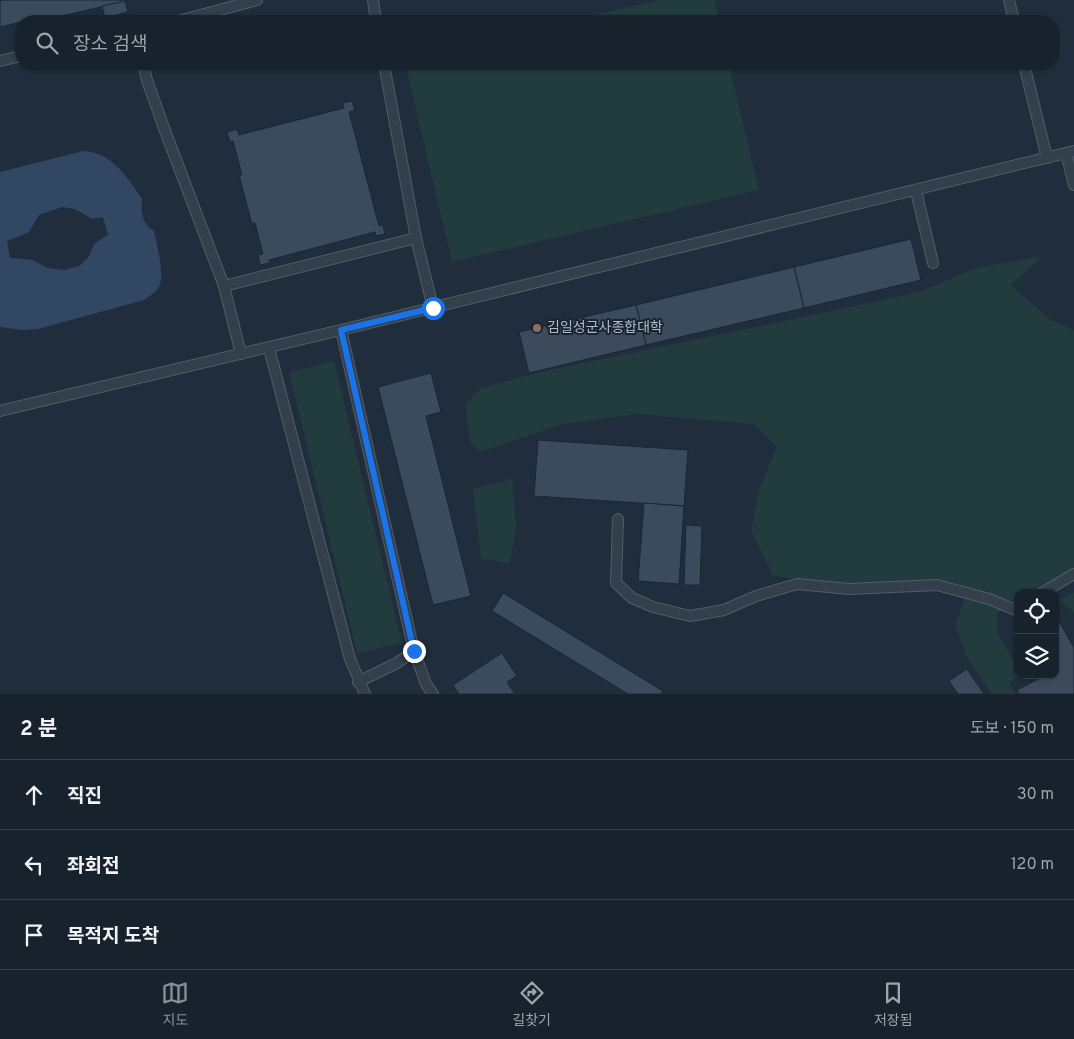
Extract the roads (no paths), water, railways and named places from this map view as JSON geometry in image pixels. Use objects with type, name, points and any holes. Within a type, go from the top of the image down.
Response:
[{"type":"lane","points":[[201,15],[257,0]]},
{"type":"lane","points":[[373,0],[375,15]]},
{"type":"lane","points":[[1009,0],[1013,15]]},
{"type":"lane","points":[[0,61],[15,57]]},
{"type":"lane","points":[[144,70],[164,128],[224,286],[241,354]]},
{"type":"lane","points":[[385,70],[416,238],[433,308]]},
{"type":"lane","points":[[1025,70],[1047,158]]},
{"type":"lane","points":[[0,411],[269,348],[1070,152],[1074,184]]},
{"type":"lane","points":[[916,191],[933,262]]},
{"type":"lane","points":[[224,286],[416,238]]},
{"type":"lane","points":[[341,330],[414,651],[426,684],[433,694]]},
{"type":"lane","points":[[269,348],[350,659],[358,682],[365,694]]},
{"type":"lane","points":[[618,519],[616,583],[632,598],[653,607],[690,616],[724,610],[756,596],[797,584],[849,589],[937,585],[989,599],[1014,609]]},
{"type":"lane","points":[[1049,589],[1074,574]]},
{"type":"lane","points":[[358,682],[397,663],[414,651]]},
{"type":"water","points":[[83,151],[93,152],[111,161],[125,175],[142,199],[143,218],[154,231],[161,268],[161,282],[158,289],[144,300],[38,329],[23,330],[0,327],[0,172]],"holes":[[[62,207],[75,209],[92,219],[103,217],[108,235],[95,243],[88,258],[79,266],[64,270],[47,268],[33,260],[10,258],[7,241],[29,232],[39,215]]]},
{"type":"place","name":"김일성군사종합대학","points":[[537,328]]}]
